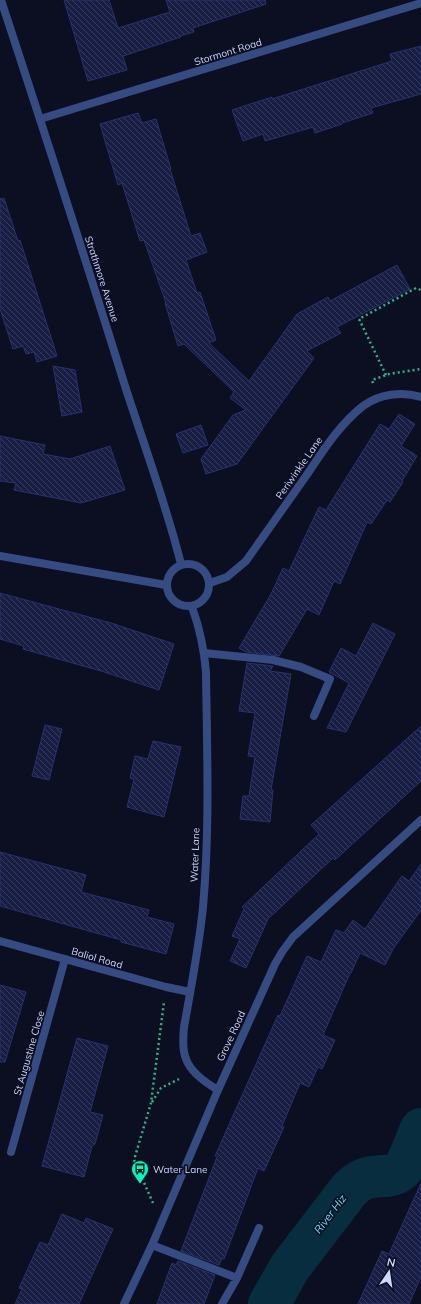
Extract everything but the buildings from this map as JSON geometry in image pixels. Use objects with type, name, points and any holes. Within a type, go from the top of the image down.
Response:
[{"type":"street","name":"Strathmore Avenue","points":[[1,0],[135,416],[168,513],[181,564]]},
{"type":"street","name":"Stormont Road","points":[[40,119],[421,2]]},
{"type":"street","name":"Periwinkle Lane","points":[[210,583],[227,577],[246,561],[337,431],[364,405],[378,398],[401,393],[413,394],[421,397]]},
{"type":"street","points":[[0,556],[166,585]]},
{"type":"street","points":[[181,564],[194,564],[205,572],[210,583],[208,594],[202,602],[192,607],[179,606],[170,597],[166,585],[170,572],[181,564]]},
{"type":"street","name":"Water Lane","points":[[192,607],[200,632],[206,672],[206,856],[203,908],[184,1027],[183,1042],[186,1060],[194,1071],[204,1082],[218,1090]]},
{"type":"street","points":[[204,653],[273,660],[301,667],[330,679],[314,716]]},
{"type":"street","name":"Grove Road","points":[[124,1304],[152,1245],[218,1090],[282,952],[293,937],[421,820]]},
{"type":"street","name":"Baliol Road","points":[[0,941],[166,987],[190,992]]},
{"type":"street","name":"St Augustine Close","points":[[11,1152],[65,959]]},
{"type":"street","points":[[222,1304],[237,1278],[259,1228]]},
{"type":"street","points":[[152,1245],[237,1278]]},
{"type":"path","points":[[386,375],[359,319],[416,288],[421,290]]},
{"type":"path","points":[[161,1222],[134,1160],[151,1104],[166,987]]},
{"type":"path","points":[[151,1104],[161,1088],[194,1071]]},
{"type":"waterway","name":"River Hiz","points":[[269,1304],[290,1267],[349,1190],[364,1179],[389,1176],[400,1171],[409,1158],[421,1129]]},
{"type":"place","name":"Water Lane","points":[[140,1184]]}]
